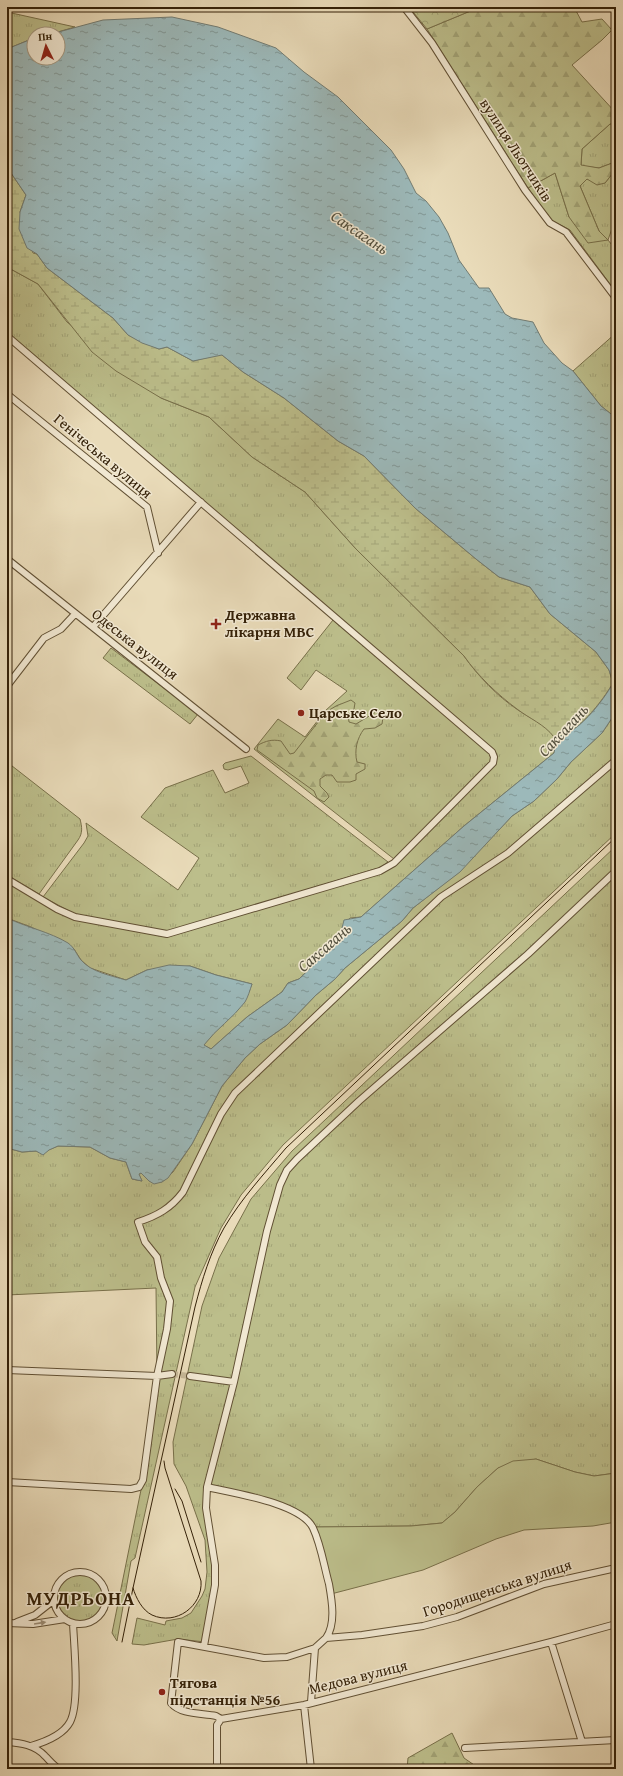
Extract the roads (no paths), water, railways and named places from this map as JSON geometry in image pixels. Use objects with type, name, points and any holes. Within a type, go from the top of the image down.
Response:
[{"type":"street","name":"вулиця Льотчиків","points":[[404,7],[432,43],[525,190],[550,223],[566,232],[616,298]]},
{"type":"street","points":[[7,336],[492,752],[494,757],[493,763],[394,863],[380,871],[167,934],[75,917],[57,909],[7,878]]},
{"type":"street","name":"Генічеська вулиця","points":[[7,394],[147,507],[158,553]]},
{"type":"street","points":[[92,627],[201,502]]},
{"type":"street","name":"Одеська вулиця","points":[[7,559],[246,749]]},
{"type":"street","points":[[7,686],[44,638],[61,629],[75,614]]},
{"type":"street","points":[[7,1482],[131,1490],[139,1487],[143,1480],[157,1376],[167,1329],[170,1302],[161,1278],[160,1263],[145,1242],[138,1222],[166,1210],[179,1198],[221,1114],[236,1093],[441,897],[508,853],[616,760]]},
{"type":"street","points":[[204,1646],[215,1585],[214,1565],[206,1508],[207,1487],[234,1382],[267,1231],[280,1185],[287,1170],[359,1101],[528,954],[616,871]]},
{"type":"street","points":[[7,1370],[157,1376],[172,1374]]},
{"type":"street","points":[[190,1376],[234,1382]]},
{"type":"street","points":[[207,1487],[261,1499],[291,1509],[305,1519],[313,1528],[331,1594],[332,1624],[326,1638],[315,1648],[287,1657],[277,1658],[224,1652],[204,1646],[178,1642],[171,1703],[176,1709],[181,1711],[216,1716],[221,1719],[217,1725],[218,1769]]},
{"type":"street","name":"Городищенська вулиця","points":[[326,1638],[362,1635],[424,1626],[457,1617],[544,1584],[616,1568]]},
{"type":"street","points":[[7,1623],[33,1624],[65,1620],[80,1624],[89,1622],[97,1618],[102,1611],[105,1602],[106,1595],[99,1580],[86,1573],[78,1573],[70,1574],[58,1584],[55,1590],[54,1600],[56,1609],[65,1620]]},
{"type":"street","points":[[15,1623],[35,1615],[54,1600]]},
{"type":"street","points":[[31,1746],[45,1742],[55,1736],[70,1723],[73,1714],[75,1696],[73,1623]]},
{"type":"street","name":"Медова вулиця","points":[[221,1719],[304,1705],[616,1624]]},
{"type":"street","points":[[551,1642],[582,1742]]},
{"type":"street","points":[[311,1702],[315,1648]]},
{"type":"street","points":[[304,1705],[311,1769]]},
{"type":"street","points":[[465,1748],[616,1740]]},
{"type":"street","points":[[7,1742],[31,1746],[44,1755],[50,1763],[59,1769]]},
{"type":"water","name":"Саксагань","points":[[172,17],[218,27],[276,48],[304,72],[338,97],[391,150],[404,169],[416,193],[426,201],[439,217],[448,233],[459,260],[479,288],[489,288],[505,314],[512,318],[533,322],[544,343],[562,363],[573,371],[601,406],[616,418],[616,712],[602,733],[571,762],[557,779],[534,801],[512,816],[460,872],[413,908],[402,921],[345,968],[287,1025],[260,1044],[245,1058],[222,1086],[192,1144],[168,1178],[162,1182],[154,1184],[141,1173],[139,1174],[142,1181],[132,1179],[126,1162],[110,1158],[90,1147],[58,1146],[49,1150],[43,1155],[36,1151],[22,1152],[7,1148],[7,918],[61,939],[74,949],[81,960],[90,968],[126,980],[147,970],[169,965],[190,966],[216,975],[252,984],[245,1002],[204,1045],[211,1049],[247,1017],[282,992],[288,983],[299,979],[343,937],[342,928],[344,920],[361,917],[464,826],[554,753],[554,737],[562,736],[580,725],[596,708],[613,683],[609,670],[596,652],[550,614],[530,587],[499,577],[476,559],[415,508],[364,456],[338,441],[284,398],[243,372],[222,355],[193,361],[167,347],[159,349],[142,343],[128,335],[113,318],[47,268],[37,254],[27,248],[19,229],[20,212],[26,195],[9,170],[7,160],[7,49],[26,41],[26,66],[66,66],[66,30],[103,20]]},
{"type":"tunnel","points":[[172,1374],[190,1376]]},
{"type":"tram line","points":[[122,1642],[195,1307],[207,1267],[224,1228],[245,1197],[286,1148],[616,837]]},
{"type":"tram line","points":[[133,1588],[142,1607],[148,1613],[161,1618],[179,1616],[186,1612],[193,1606],[198,1598],[200,1590],[201,1581],[164,1461]]},
{"type":"tram line","points":[[175,1489],[182,1501],[201,1562]]},
{"type":"place","name":"Державна лікарня МВС","points":[[216,624]]},
{"type":"place","name":"Царське Село","points":[[301,713]]},
{"type":"place","name":"Тягова підстанція №56","points":[[162,1692]]},
{"type":"district","name":"МУДРЬОНА","points":[[81,1598]]}]
